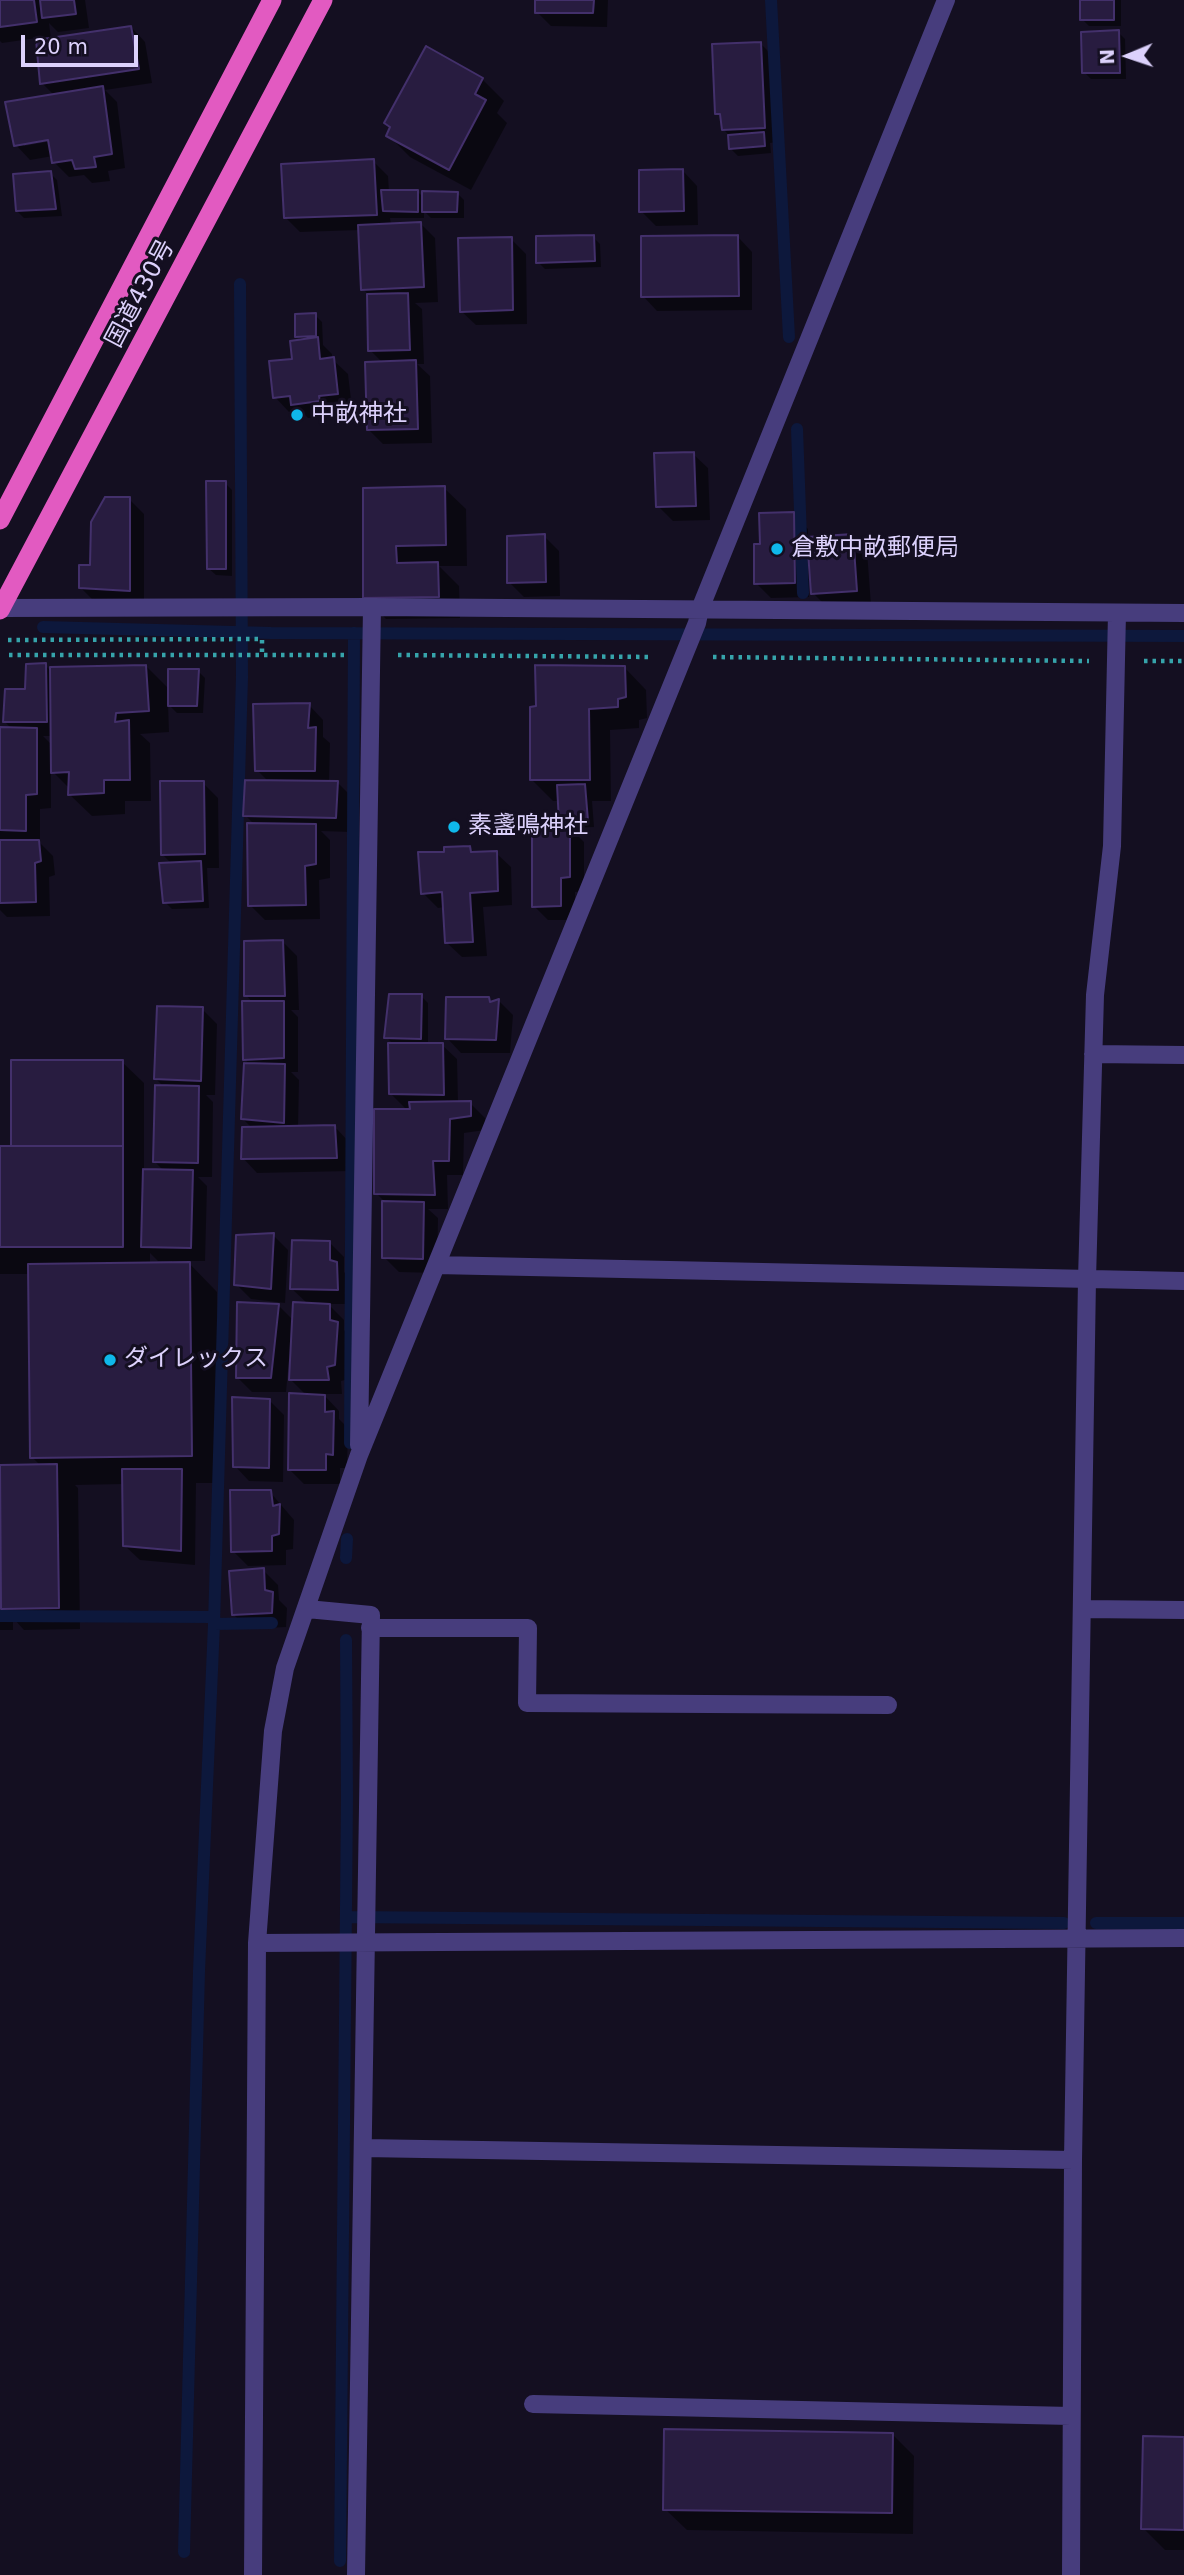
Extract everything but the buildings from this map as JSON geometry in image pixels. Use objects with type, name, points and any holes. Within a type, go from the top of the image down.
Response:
[{"type":"highway","name":"国道430号","points":[[0,520],[272,0]]},
{"type":"highway","name":"国道430号","points":[[0,609],[323,0]]},
{"type":"street","points":[[253,2575],[257,1943],[273,1731],[285,1668],[359,1455],[946,0]]},
{"type":"street","points":[[0,609],[243,608],[372,614],[1117,619],[1184,613]]},
{"type":"street","points":[[359,1455],[372,614]]},
{"type":"street","points":[[1070,2575],[1073,2160],[1087,1279],[1095,995],[1112,846],[1117,619]]},
{"type":"street","points":[[1093,1054],[1184,1055]]},
{"type":"street","points":[[436,1265],[1184,1281]]},
{"type":"street","points":[[307,1609],[371,1615],[367,1917],[353,1944],[364,2148],[356,2575]]},
{"type":"street","points":[[1082,1609],[1184,1610]]},
{"type":"street","points":[[370,1628],[528,1628],[527,1703],[888,1705]]},
{"type":"street","points":[[257,1943],[1184,1938]]},
{"type":"street","points":[[364,2148],[1073,2160]]},
{"type":"street","points":[[533,2404],[1070,2416]]},
{"type":"path","points":[[0,640],[262,639],[262,656]]},
{"type":"path","points":[[372,652],[684,653],[1184,661]]},
{"type":"path","points":[[9,655],[351,655]]},
{"type":"waterway","points":[[771,0],[789,337]]},
{"type":"waterway","points":[[184,2552],[199,1971],[214,1624],[242,677],[240,284]]},
{"type":"waterway","points":[[797,429],[803,593]]},
{"type":"waterway","points":[[43,627],[271,633],[1184,636]]},
{"type":"waterway","points":[[350,1443],[354,633]]},
{"type":"waterway","points":[[346,1558],[347,1539]]},
{"type":"waterway","points":[[0,1616],[214,1617]]},
{"type":"waterway","points":[[214,1624],[272,1623]]},
{"type":"waterway","points":[[340,2561],[346,1640]]},
{"type":"waterway","points":[[346,1917],[1064,1923]]},
{"type":"waterway","points":[[1096,1923],[1184,1923]]},
{"type":"place","name":"中畝神社","points":[[297,415]]},
{"type":"place","name":"倉敷中畝郵便局","points":[[777,549]]},
{"type":"place","name":"素盞鳴神社","points":[[454,827]]},
{"type":"place","name":"ダイレックス","points":[[110,1360]]}]
